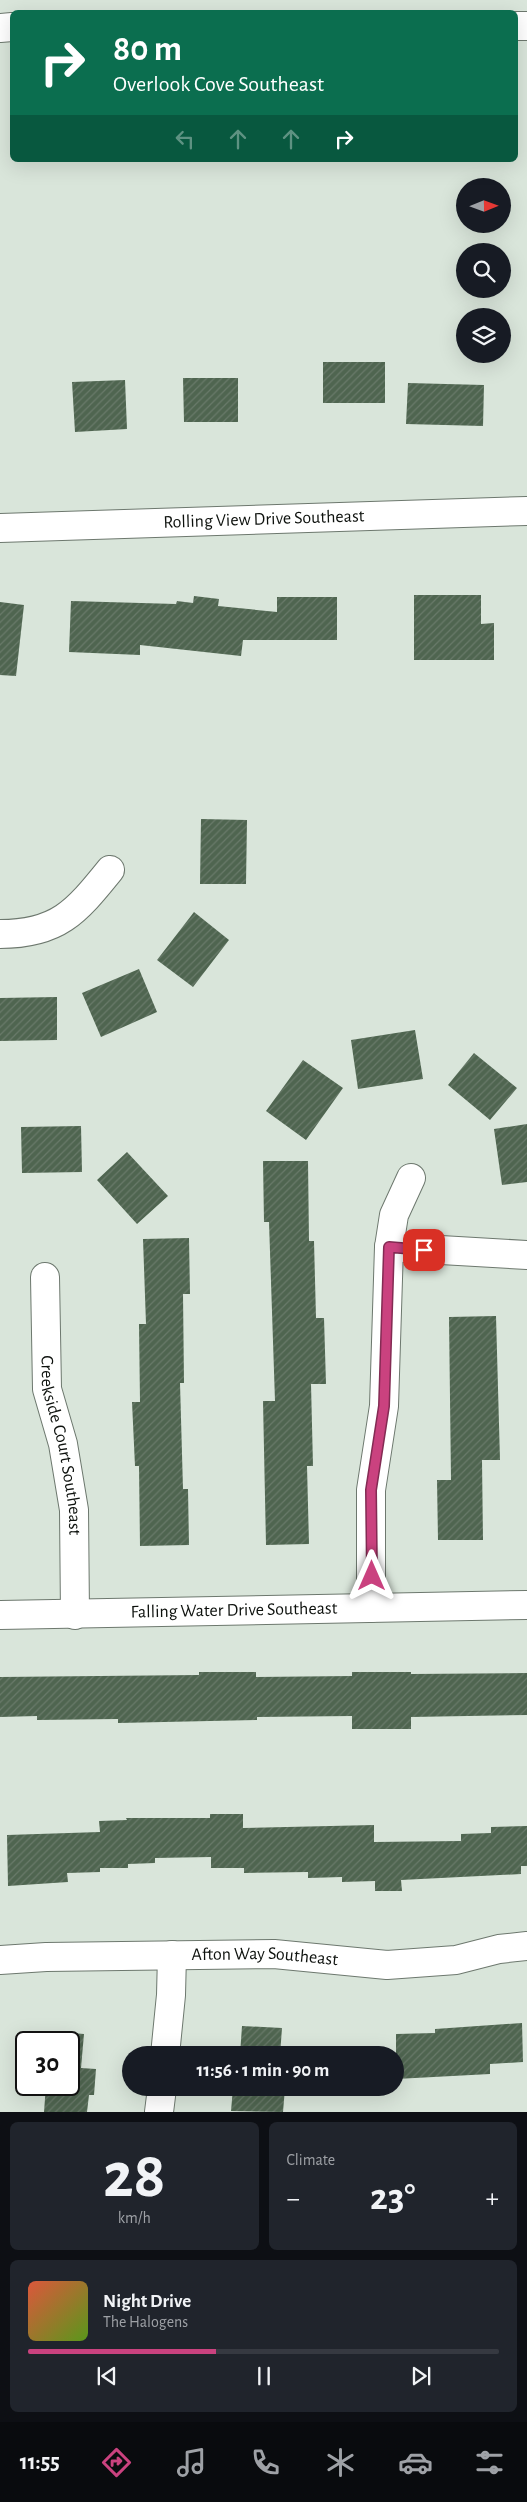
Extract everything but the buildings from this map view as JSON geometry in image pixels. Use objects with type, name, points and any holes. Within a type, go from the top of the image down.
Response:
[{"type":"street","name":"Rolling View Drive Southeast","points":[[0,528],[527,511]]},
{"type":"street","points":[[0,934],[20,934],[54,924],[82,905],[110,870]]},
{"type":"street","points":[[371,1608],[371,1490],[384,1406],[389,1247],[394,1215],[411,1178]]},
{"type":"street","points":[[389,1247],[527,1255]]},
{"type":"street","name":"Creekside Court Southeast","points":[[45,1277],[47,1388],[63,1444],[74,1510],[76,1614]]},
{"type":"street","name":"Falling Water Drive Southeast","points":[[0,1615],[527,1605]]},
{"type":"street","name":"Afton Way Southeast","points":[[0,1960],[274,1954],[388,1965],[456,1960],[499,1949],[527,1946]]},
{"type":"street","points":[[166,2046],[171,1995],[172,1955]]},
{"type":"street","points":[[159,2112],[161,2096]]},
{"type":"route","points":[[372,1576],[371,1490],[384,1406],[389,1247],[424,1250]]}]
